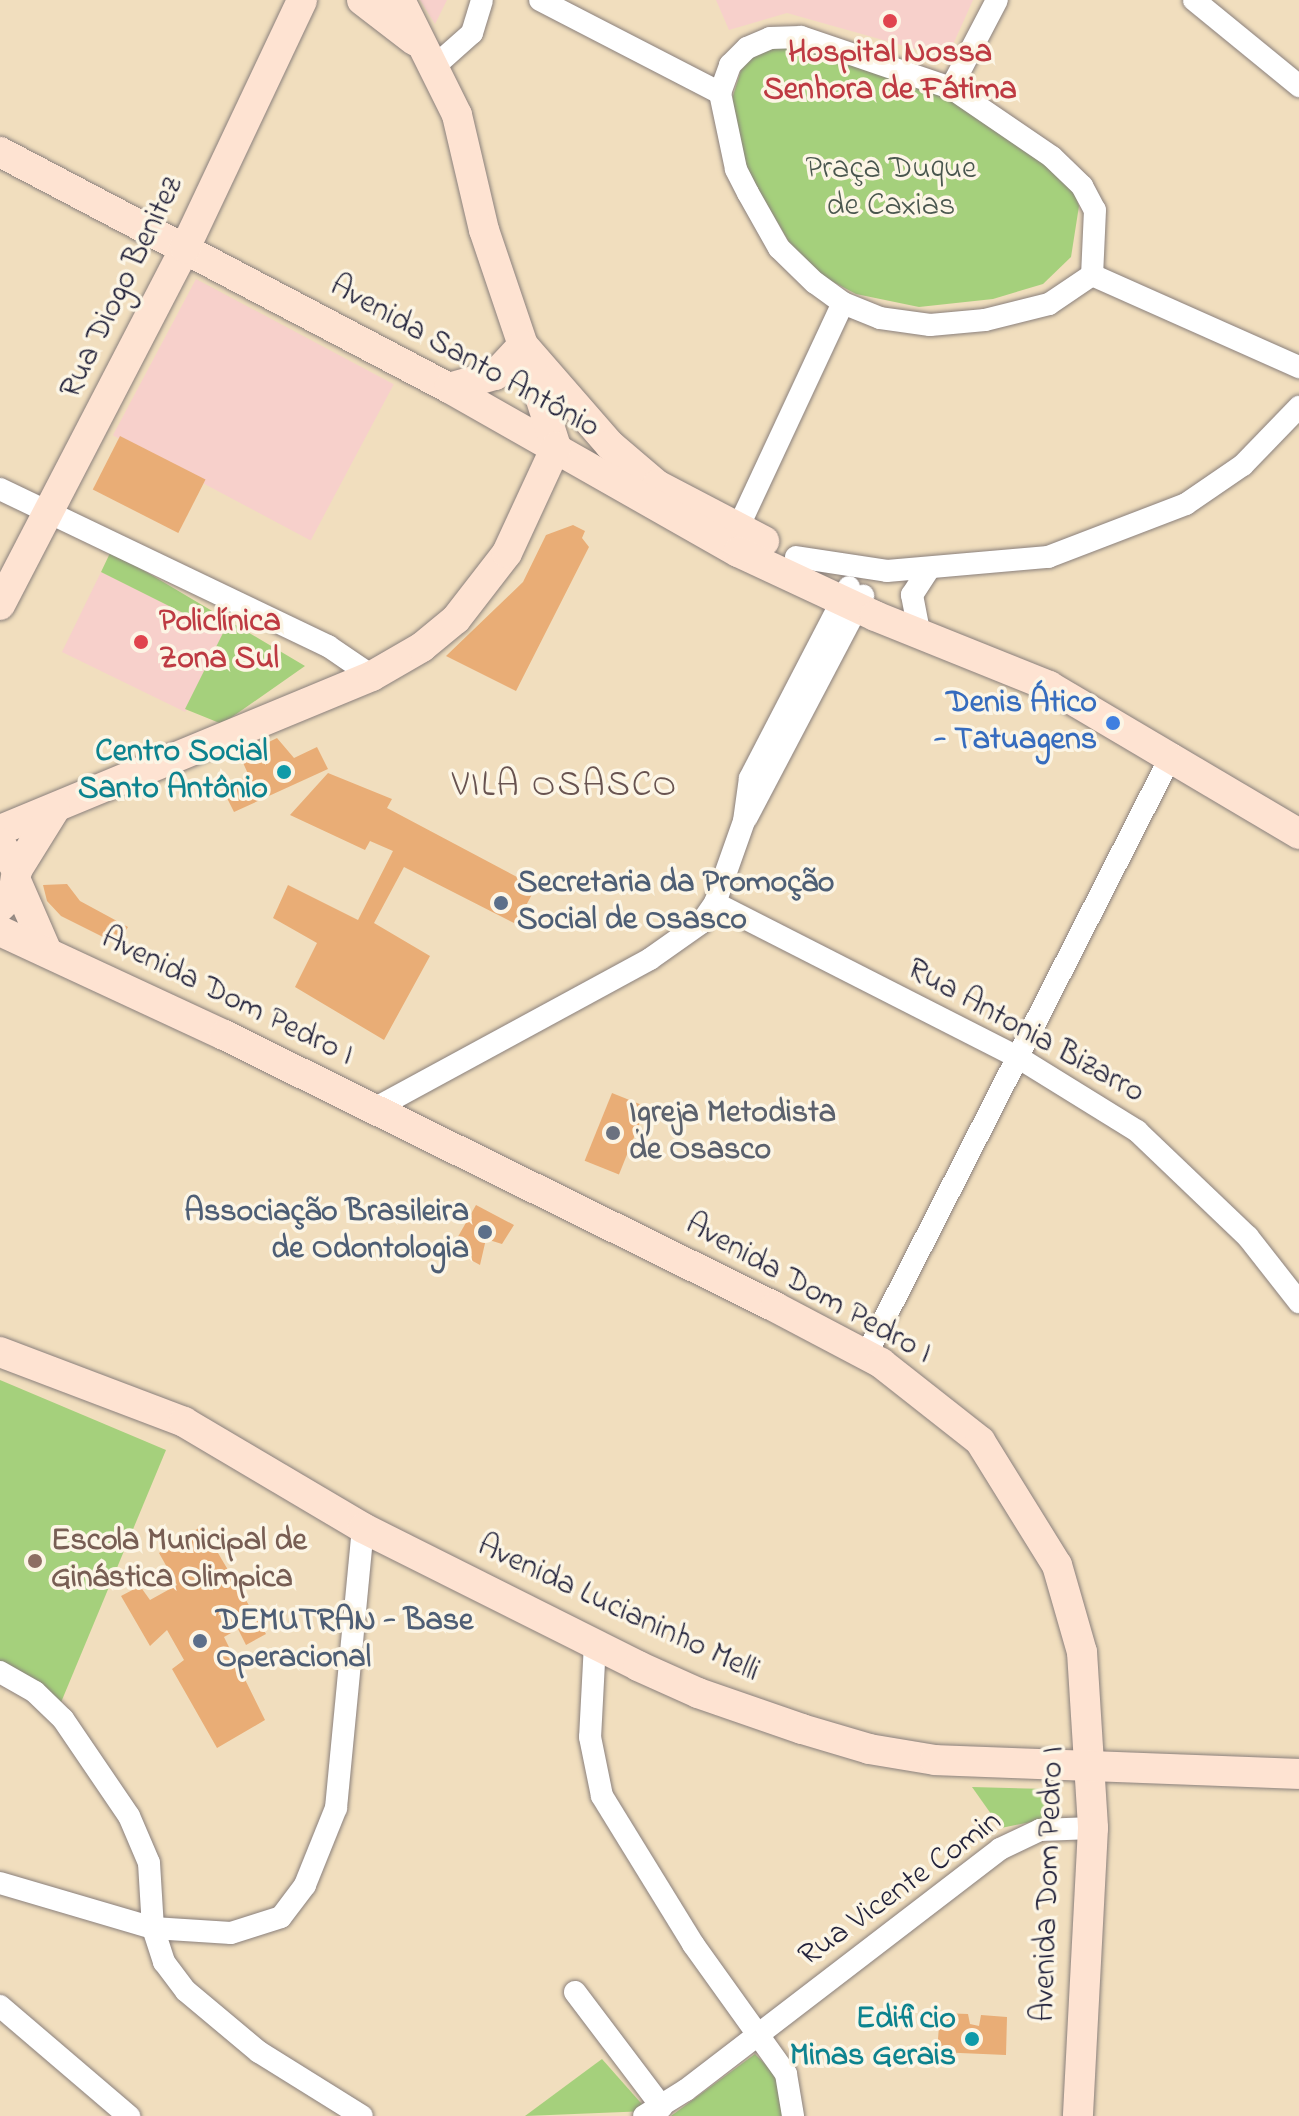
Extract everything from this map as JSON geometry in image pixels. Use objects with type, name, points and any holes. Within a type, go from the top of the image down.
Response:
[{"type":"street","points":[[0,830],[372,676],[422,647],[456,619],[507,553],[556,447],[484,230],[457,115],[436,65],[379,2],[343,0]]},
{"type":"street","points":[[436,65],[472,33],[482,0]]},
{"type":"street","points":[[540,0],[720,93]]},
{"type":"street","points":[[951,88],[997,0]]},
{"type":"street","points":[[1194,0],[1299,86]]},
{"type":"street","name":"Rua Diogo Benitez","points":[[0,605],[50,514],[185,248],[306,2]]},
{"type":"street","points":[[801,37],[951,88],[1033,142],[1082,186],[1095,210],[1092,275],[1049,304],[985,320],[930,325],[880,318],[843,303],[779,248],[736,169],[720,93],[730,65],[747,48],[770,38],[801,37]]},
{"type":"street","name":"Avenida Santo Antônio","points":[[0,152],[449,388],[556,447],[651,507],[907,626],[1049,686],[1172,754],[1299,834]]},
{"type":"street","points":[[1092,275],[1299,367]]},
{"type":"street","points":[[738,528],[843,303]]},
{"type":"street","points":[[449,388],[495,375],[523,345]]},
{"type":"street","name":"Avenida Santo Antônio","points":[[523,345],[610,445],[657,485],[796,557],[852,598]]},
{"type":"street","points":[[796,557],[887,571],[1048,557],[1143,525],[1186,504],[1243,465],[1299,407]]},
{"type":"street","points":[[0,489],[328,646],[372,676]]},
{"type":"street","points":[[907,626],[912,595],[929,569]]},
{"type":"street","points":[[374,1109],[650,959],[686,936],[715,903],[744,821],[750,778],[852,598]]},
{"type":"street","points":[[866,1355],[1172,754]]},
{"type":"street","points":[[11,887],[55,809]]},
{"type":"street","name":"Avenida Dom Pedro I","points":[[0,843],[11,887],[47,952]]},
{"type":"street","name":"Rua Antonia Bizarro","points":[[715,903],[1019,1058],[1137,1131],[1248,1237],[1299,1302]]},
{"type":"street","name":"Avenida Dom Pedro I","points":[[0,931],[374,1109],[866,1355],[980,1441],[1057,1565],[1082,1652],[1092,1764],[1093,1828],[1078,2116]]},
{"type":"street","name":"Avenida Lucianinho Melli","points":[[0,1352],[184,1422],[363,1528],[698,1693],[869,1749],[935,1760],[1299,1774]]},
{"type":"street","points":[[0,1883],[153,1928],[250,1929],[281,1917],[305,1885],[336,1808],[363,1528]]},
{"type":"street","points":[[595,1643],[590,1737],[602,1796],[634,1854],[786,2074],[793,2116]]},
{"type":"street","points":[[0,1672],[35,1692],[63,1719],[129,1816],[149,1863],[153,1928],[164,1962],[197,2001],[259,2052],[362,2116]]},
{"type":"street","name":"Rua Vicente Comin","points":[[653,2112],[1000,1849],[1040,1830],[1093,1828]]},
{"type":"street","points":[[575,1992],[653,2112]]},
{"type":"street","points":[[0,2006],[129,2116]]},
{"type":"shaded area","points":[[420,0],[447,0],[435,24]]},
{"type":"shaded area","name":"Hospital Nossa Senhora de Fátima","points":[[716,0],[973,0],[947,58],[787,13],[729,30]]},
{"type":"shaded area","points":[[196,279],[394,384],[311,540],[113,435]]},
{"type":"shaded area","name":"Policlínica Zona Sul","points":[[101,572],[224,632],[185,712],[62,652]]},
{"type":"green space","name":"Praça Duque de Caxias","points":[[796,42],[978,109],[1070,180],[1079,206],[1071,257],[1043,284],[993,299],[919,307],[856,294],[822,276],[789,242],[747,170],[733,127],[733,96],[741,70],[760,49]]},
{"type":"green space","points":[[111,551],[305,666],[222,724],[185,709],[223,633],[101,572]]},
{"type":"green space","points":[[0,1380],[166,1450],[57,1712],[0,1669]]},
{"type":"green space","points":[[972,1787],[1049,1789],[1050,1812],[1041,1820],[1001,1828]]},
{"type":"green space","points":[[755,2054],[777,2076],[785,2116],[671,2116]]},
{"type":"green space","points":[[602,2059],[648,2111],[525,2116],[583,2073]]},
{"type":"building","points":[[120,436],[206,480],[178,533],[93,489]]},
{"type":"building","points":[[573,525],[585,531],[582,538],[589,547],[516,691],[446,656],[523,582],[546,535]]},
{"type":"building","name":"Centro Social Santo Antônio","points":[[277,738],[294,758],[317,747],[328,769],[234,812],[222,788],[249,776],[240,756]]},
{"type":"building","name":"Secretaria da Promoção Social de Osasco","points":[[328,773],[392,799],[387,808],[536,887],[516,924],[404,867],[374,923],[430,956],[384,1040],[295,987],[317,943],[273,918],[288,885],[358,920],[393,851],[370,841],[365,850],[290,815]]},
{"type":"building","points":[[67,884],[80,901],[128,927],[117,944],[61,916],[47,901],[43,885]]},
{"type":"building","name":"Igreja Metodista de Osasco","points":[[612,1093],[646,1107],[619,1175],[585,1161]]},
{"type":"building","name":"Associação Brasileira de Odontologia","points":[[476,1205],[514,1225],[502,1244],[486,1239],[480,1265],[451,1249]]},
{"type":"building","name":"DEMUTRAN - Base Operacional","points":[[202,1526],[266,1634],[246,1645],[238,1629],[224,1637],[265,1720],[217,1748],[172,1669],[184,1660],[167,1630],[150,1646],[121,1596],[140,1586],[150,1600],[177,1585],[159,1553]]},
{"type":"building","name":"Edificio Minas Gerais","points":[[940,2013],[968,2014],[970,2024],[979,2026],[981,2015],[1007,2017],[1006,2055],[937,2052]]},
{"type":"place","name":"Hospital Nossa Senhora de Fátima","points":[[890,21]]},
{"type":"place","name":"Policlínica Zona Sul","points":[[141,642]]},
{"type":"place","name":"Denis Ático - Tatuagens","points":[[1113,723]]},
{"type":"place","name":"Centro Social Santo Antônio","points":[[284,772]]},
{"type":"place","name":"Secretaria da Promoção Social de Osasco","points":[[501,903]]},
{"type":"place","name":"Igreja Metodista de Osasco","points":[[613,1133]]},
{"type":"place","name":"Associação Brasileira de Odontologia","points":[[485,1232]]},
{"type":"place","name":"Escola Municipal de Ginástica Olimpica","points":[[35,1561]]},
{"type":"place","name":"DEMUTRAN - Base Operacional","points":[[200,1641]]},
{"type":"place","name":"Edificio Minas Gerais","points":[[972,2039]]},
{"type":"district","name":"VILA OSASCO","points":[[565,787]]}]
